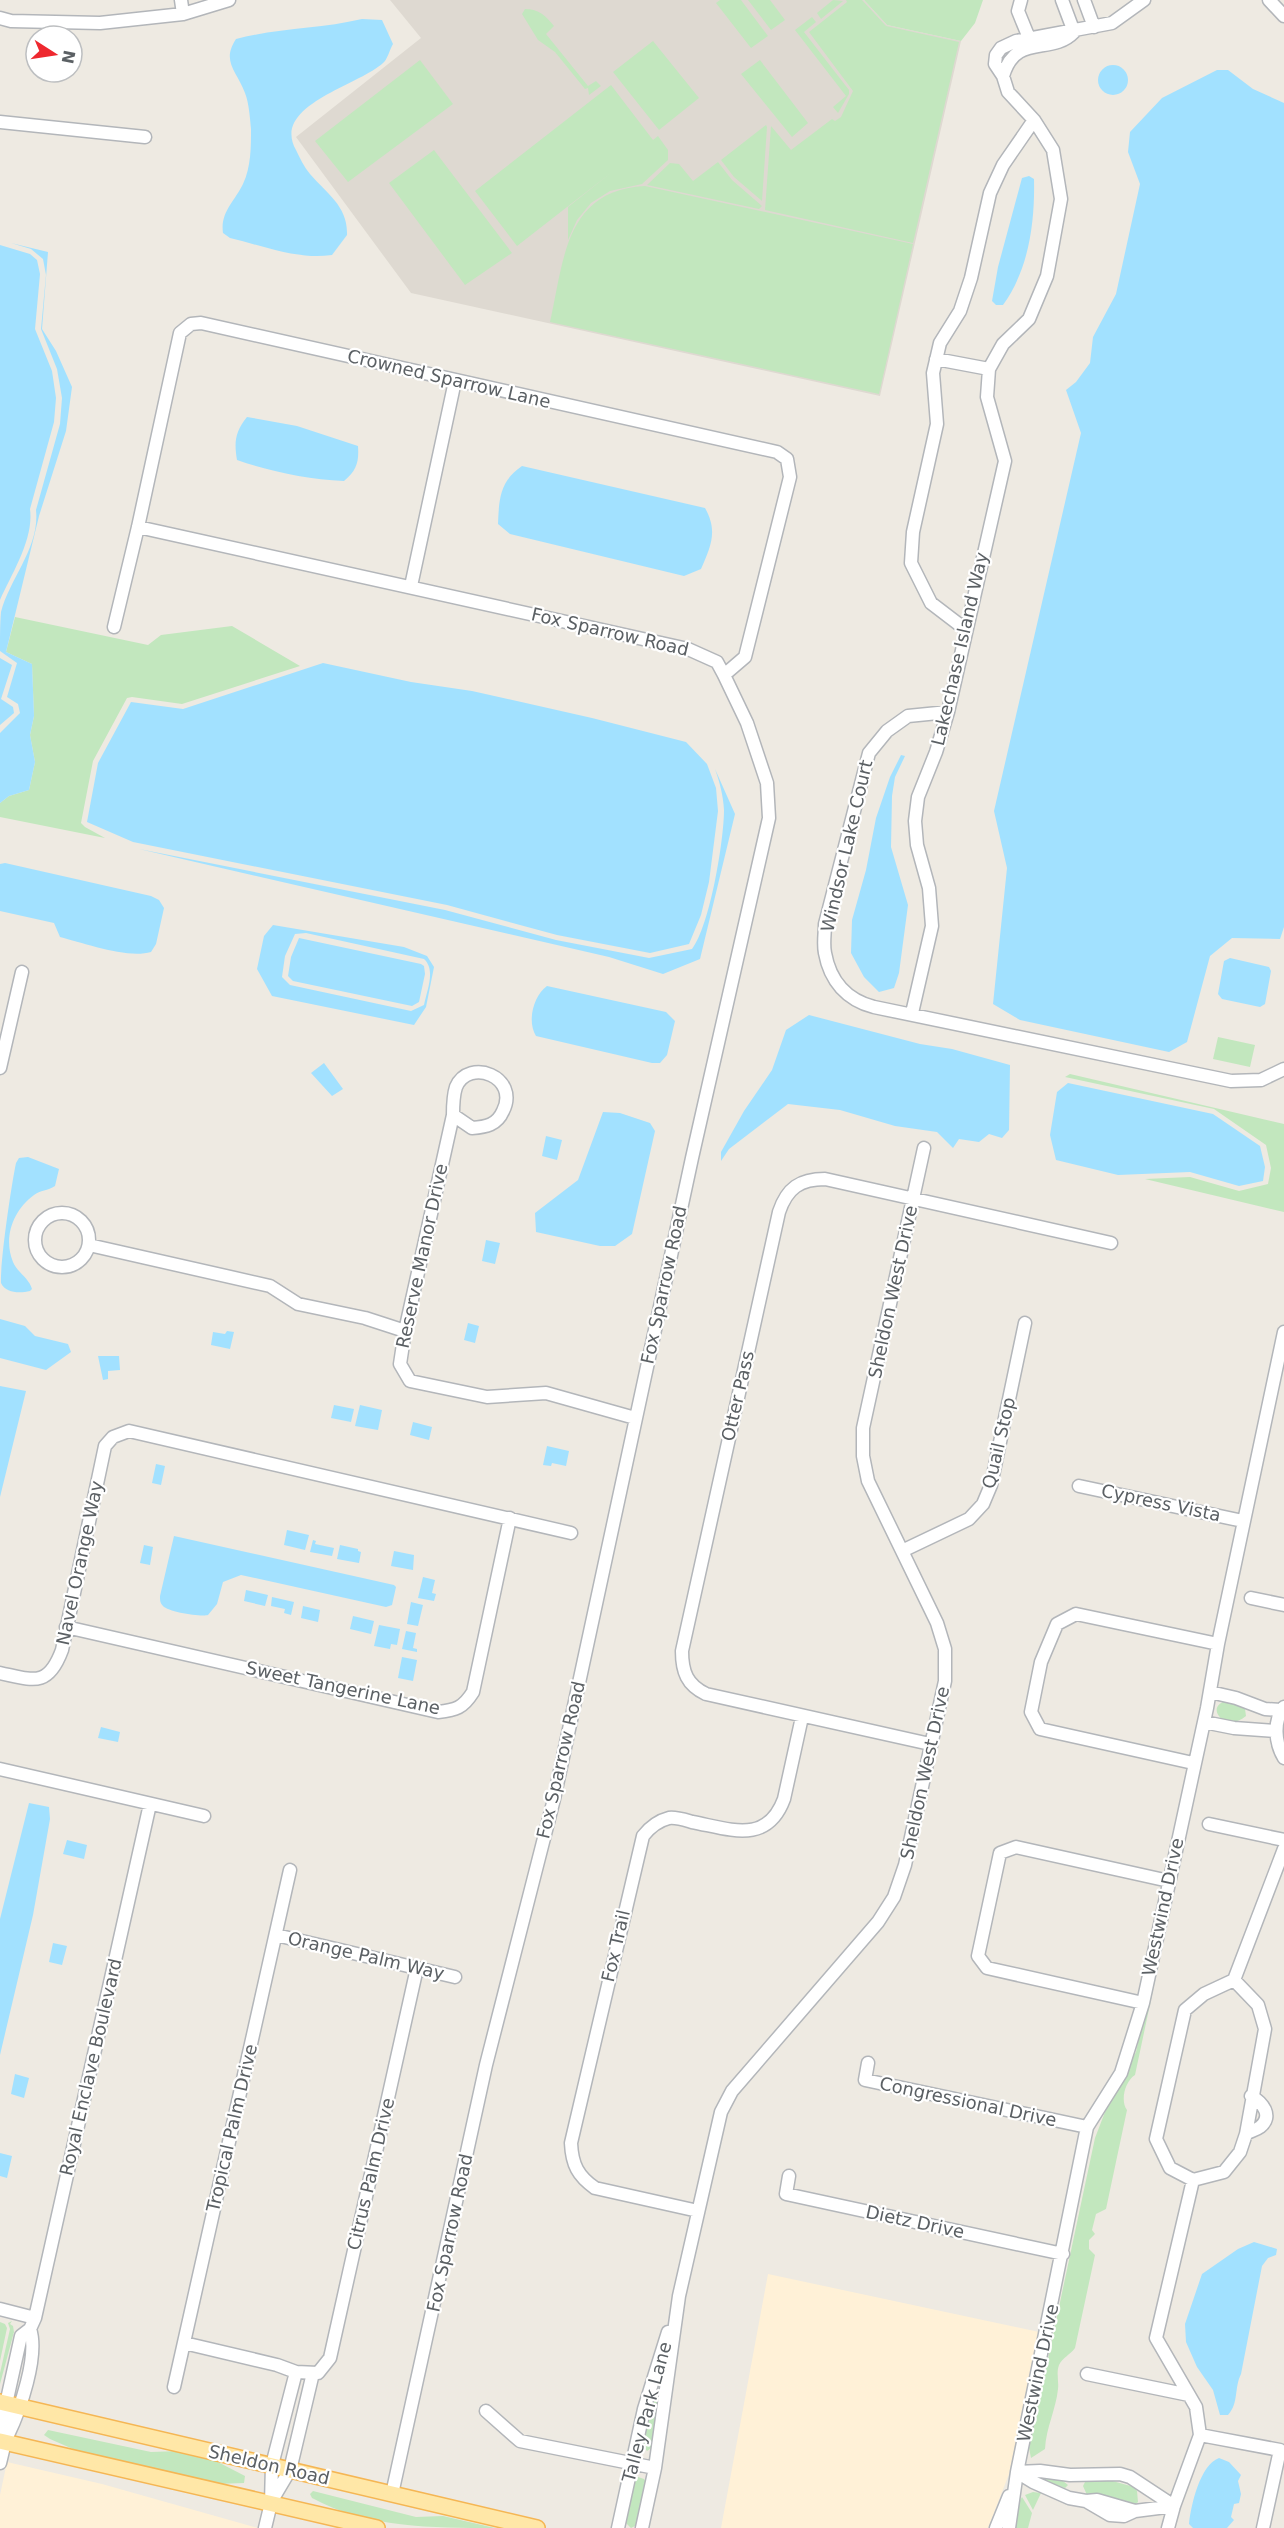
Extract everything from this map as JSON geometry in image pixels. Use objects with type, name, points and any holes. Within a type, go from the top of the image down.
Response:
[{"type":"main road","name":"Sheldon Road","points":[[9,2405],[537,2528]]},
{"type":"main road","name":"Sheldon Road","points":[[2,2441],[377,2528]]},
{"type":"street","points":[[181,0],[183,14]]},
{"type":"street","points":[[0,18],[11,21],[100,23],[183,14],[229,0]]},
{"type":"street","points":[[1021,0],[1018,11],[1029,42],[1064,31],[1074,32],[1112,23],[1144,0]]},
{"type":"street","points":[[1062,0],[1074,32]]},
{"type":"street","points":[[1084,0],[1094,27]]},
{"type":"street","points":[[1269,0],[1284,16]]},
{"type":"street","name":"Lakechase Island Way","points":[[912,1013],[932,926],[929,888],[917,845],[915,821],[918,797],[936,752],[948,712],[965,629],[1005,461],[987,397],[989,369],[1003,344],[1029,319],[1038,298],[1047,276],[1061,199],[1053,150],[1034,120],[1008,92],[1003,76],[995,64],[996,55],[1001,48],[1029,42]]},
{"type":"street","points":[[965,629],[931,603],[911,563],[913,532],[937,423],[933,373],[940,343],[960,311],[971,278],[990,193],[1003,165],[1034,120]]},
{"type":"street","points":[[0,122],[145,137]]},
{"type":"street","name":"Crowned Sparrow Lane","points":[[114,627],[180,333],[191,324],[201,323],[777,452],[787,459],[789,477],[746,657],[724,675]]},
{"type":"street","points":[[936,359],[989,369]]},
{"type":"street","points":[[411,586],[455,381]]},
{"type":"street","name":"Fox Sparrow Road","points":[[138,527],[688,649],[717,662],[747,723],[767,783],[768,818],[635,1418],[554,1799],[486,2066],[392,2494]]},
{"type":"street","name":"Windsor Lake Court","points":[[912,1013],[860,1003],[848,996],[835,980],[824,953],[825,924],[869,753],[887,731],[908,716],[948,712]]},
{"type":"street","points":[[0,1068],[22,972]]},
{"type":"street","points":[[912,1013],[1231,1081],[1261,1080],[1284,1069]]},
{"type":"street","name":"Reserve Manor Drive","points":[[453,1115],[472,1128],[487,1127],[500,1119],[507,1104],[505,1087],[495,1077],[482,1072],[467,1075],[457,1084],[453,1098],[453,1115],[405,1331],[400,1365],[410,1381],[487,1397],[546,1393],[635,1418]]},
{"type":"street","name":"Sheldon West Drive","points":[[698,2211],[721,2112],[732,2091],[878,1922],[894,1897],[905,1865],[945,1681],[945,1649],[937,1623],[868,1481],[863,1456],[863,1428],[924,1148]]},
{"type":"street","name":"Otter Pass","points":[[930,1744],[706,1694],[695,1689],[682,1667],[682,1651],[776,1223],[784,1197],[798,1184],[819,1179],[1111,1243]]},
{"type":"street","points":[[59,1213],[67,1213],[82,1221],[87,1229],[89,1245],[80,1262],[62,1268],[52,1267],[38,1254],[35,1236],[43,1220],[59,1213]]},
{"type":"street","points":[[89,1245],[270,1286],[298,1304],[365,1318],[405,1331]]},
{"type":"street","name":"Quail Stop","points":[[902,1551],[969,1519],[983,1504],[991,1485],[1024,1323]]},
{"type":"street","name":"Westwind Drive","points":[[1009,2528],[1017,2472],[1087,2127],[1121,2073],[1143,2003],[1193,1763],[1204,1722],[1243,1521],[1284,1332]]},
{"type":"street","name":"Navel Orange Way","points":[[0,1673],[34,1681],[47,1675],[56,1665],[105,1446],[113,1437],[129,1431],[510,1518]]},
{"type":"street","name":"Cypress Vista","points":[[1079,1485],[1243,1521]]},
{"type":"street","points":[[510,1518],[571,1533]]},
{"type":"street","name":"Sweet Tangerine Lane","points":[[66,1627],[438,1712],[457,1710],[465,1704],[473,1692],[510,1518]]},
{"type":"street","points":[[1251,1598],[1284,1605]]},
{"type":"street","points":[[1193,1763],[1040,1729],[1031,1712],[1041,1662],[1057,1624],[1076,1614],[1218,1644]]},
{"type":"street","points":[[1210,1692],[1264,1709],[1283,1709],[1277,1721],[1276,1731],[1284,1758]]},
{"type":"street","points":[[1250,1728],[1254,1706]]},
{"type":"street","name":"Fox Trail","points":[[698,2211],[595,2188],[581,2179],[572,2160],[572,2143],[643,1836],[652,1825],[672,1818],[741,1831],[759,1829],[769,1822],[779,1812],[784,1799],[802,1717]]},
{"type":"street","points":[[1204,1722],[1234,1728],[1276,1731]]},
{"type":"street","points":[[0,1769],[204,1816]]},
{"type":"street","name":"Royal Enclave Boulevard","points":[[0,2463],[9,2405],[34,2341],[33,2323],[150,1804]]},
{"type":"street","points":[[1209,1824],[1284,1840]]},
{"type":"street","points":[[1143,2003],[987,1968],[978,1956],[1000,1853],[1016,1847],[1169,1881]]},
{"type":"street","points":[[1234,1980],[1258,2004],[1265,2029],[1245,2134],[1240,2152],[1224,2172],[1193,2180],[1170,2168],[1156,2139],[1185,2010],[1204,1994],[1234,1980],[1284,1849]]},
{"type":"street","name":"Tropical Palm Drive","points":[[174,2386],[290,1870]]},
{"type":"street","name":"Orange Palm Way","points":[[276,1935],[455,1977]]},
{"type":"street","name":"Citrus Palm Drive","points":[[270,2503],[290,2470],[314,2373],[324,2368],[330,2358],[417,1968]]},
{"type":"street","name":"Congressional Drive","points":[[868,2063],[865,2080],[1087,2127]]},
{"type":"street","name":"Dietz Drive","points":[[789,2176],[786,2194],[1062,2253]]},
{"type":"street","points":[[1168,2528],[1200,2434],[1196,2407],[1156,2338],[1193,2180]]},
{"type":"street","name":"Talley Park Lane","points":[[618,2528],[644,2409],[679,2296],[698,2211]]},
{"type":"street","name":"Talley Park Lane","points":[[642,2528],[656,2468],[679,2296]]},
{"type":"street","points":[[0,2309],[33,2323]]},
{"type":"street","points":[[184,2343],[277,2365],[296,2372],[314,2373]]},
{"type":"street","points":[[265,2528],[270,2503],[272,2465],[296,2372]]},
{"type":"street","points":[[1087,2374],[1189,2395]]},
{"type":"street","points":[[486,2411],[520,2441],[656,2468]]},
{"type":"street","points":[[1200,2434],[1282,2451],[1263,2528]]},
{"type":"street","points":[[1017,2472],[1040,2471],[1070,2475],[1120,2474],[1130,2477],[1174,2506]]},
{"type":"street","points":[[1017,2472],[1033,2482],[1070,2498],[1086,2501],[1110,2515],[1124,2516],[1138,2510],[1174,2506]]},
{"type":"street","name":"Westwind Drive","points":[[996,2528],[1017,2472]]},
{"type":"street","points":[[1138,2510],[1144,2486]]},
{"type":"shaded area","points":[[390,0],[864,0],[887,25],[961,41],[880,396],[411,293],[296,137],[421,38]]},
{"type":"shaded area","points":[[768,2274],[1039,2332],[1009,2474],[988,2528],[721,2528]]},
{"type":"shaded area","points":[[7,2462],[102,2484],[258,2528],[0,2528],[0,2495]]},
{"type":"green space","points":[[720,0],[741,0],[768,36],[751,48],[716,3]]},
{"type":"green space","points":[[748,0],[770,0],[785,20],[771,30]]},
{"type":"green space","points":[[833,0],[843,1],[821,19],[817,13]]},
{"type":"green space","points":[[846,0],[862,0],[886,26],[959,42],[913,243],[765,210],[771,126],[791,150],[832,119],[835,121],[841,117],[853,91],[809,32],[847,2]]},
{"type":"green space","points":[[864,0],[983,0],[975,23],[961,41],[887,25]]},
{"type":"green space","points":[[525,9],[538,12],[548,19],[554,26],[546,34],[588,86],[596,81],[601,86],[589,95],[588,88],[585,89],[555,52],[538,40],[522,14]]},
{"type":"green space","points":[[812,17],[816,22],[804,32],[849,90],[838,113],[833,107],[846,96],[795,30]]},
{"type":"green space","points":[[653,41],[699,98],[659,130],[613,72]]},
{"type":"green space","points":[[420,60],[453,104],[348,182],[315,141]]},
{"type":"green space","points":[[760,60],[808,123],[792,137],[741,74]]},
{"type":"green space","points":[[611,85],[653,140],[658,136],[668,150],[668,160],[642,184],[610,191],[591,203],[577,220],[568,240],[568,207],[612,172],[517,246],[475,191]]},
{"type":"green space","points":[[766,125],[762,201],[734,177],[721,160]]},
{"type":"green space","points":[[434,150],[512,253],[465,285],[389,183]]},
{"type":"green space","points":[[718,162],[732,180],[762,206],[759,209],[647,185],[670,163],[679,164],[693,181]]},
{"type":"green space","points":[[645,186],[913,244],[879,394],[550,322],[565,253],[583,214],[598,200],[619,190]]},
{"type":"green space","points":[[15,617],[148,645],[161,635],[232,626],[300,666],[182,704],[127,698],[93,761],[81,823],[105,838],[0,817],[0,803],[9,796],[29,790],[35,762],[30,735],[34,716],[32,664],[6,652]]},
{"type":"green space","points":[[1218,1037],[1255,1045],[1250,1067],[1213,1059]]},
{"type":"green space","points":[[1070,1074],[1284,1124],[1284,1212],[1145,1179],[1190,1177],[1239,1191],[1268,1184],[1271,1168],[1266,1145],[1214,1109],[1065,1077]]},
{"type":"green space","points":[[1231,1700],[1245,1709],[1246,1716],[1238,1721],[1224,1720],[1217,1711],[1222,1702]]},
{"type":"green space","points":[[1207,1736],[1135,2075],[1131,2078],[1125,2091],[1124,2102],[1127,2110],[1106,2209],[1096,2214],[1092,2230],[1095,2234],[1089,2240],[1089,2249],[1095,2255],[1075,2348],[1059,2365],[1057,2396],[1045,2449],[1031,2458],[1029,2448],[1095,2138],[1105,2112],[1136,2052],[1204,1740]]},
{"type":"green space","points":[[12,2321],[10,2324],[14,2332],[0,2384],[0,2373],[10,2329],[8,2323]]},
{"type":"green space","points":[[0,2322],[7,2328],[0,2361]]},
{"type":"green space","points":[[657,2398],[660,2400],[653,2447],[647,2451],[643,2446],[646,2420],[650,2407]]},
{"type":"green space","points":[[48,2430],[151,2452],[179,2451],[214,2460],[245,2476],[244,2483],[216,2484],[89,2456],[50,2439],[44,2435]]},
{"type":"green space","points":[[1033,2476],[1063,2481],[1068,2485],[1065,2488]]},
{"type":"green space","points":[[635,2478],[644,2479],[647,2484],[640,2513],[635,2526],[631,2528],[626,2523],[626,2517]]},
{"type":"green space","points":[[1109,2480],[1134,2487],[1137,2491],[1138,2502],[1135,2505],[1087,2495],[1083,2486],[1085,2482]]},
{"type":"green space","points":[[313,2491],[416,2517],[443,2516],[495,2528],[448,2528],[378,2521],[333,2508],[312,2498],[310,2494]]},
{"type":"green space","points":[[1033,2492],[1041,2493],[1033,2510],[1025,2495]]},
{"type":"green space","points":[[1022,2497],[1032,2513],[1028,2528],[1015,2528],[1017,2505]]},
{"type":"water","points":[[362,19],[382,20],[393,44],[385,61],[374,70],[322,97],[307,108],[296,120],[291,134],[296,150],[306,168],[340,208],[344,216],[347,235],[332,255],[319,256],[293,254],[230,238],[223,233],[224,219],[246,177],[251,143],[249,111],[245,93],[230,60],[236,39]]},
{"type":"water","points":[[1113,65],[1124,69],[1128,80],[1124,91],[1113,95],[1102,91],[1098,80],[1102,69]]},
{"type":"water","points":[[1217,70],[1228,70],[1253,89],[1284,103],[1284,927],[1280,939],[1232,938],[1210,956],[1187,1042],[1169,1052],[1020,1020],[993,1004],[1007,868],[994,811],[1081,433],[1066,390],[1076,382],[1090,363],[1093,337],[1116,294],[1140,184],[1128,152],[1130,132],[1162,98]]},
{"type":"water","points":[[1029,176],[1034,179],[1034,195],[1029,245],[1012,291],[1003,305],[996,305],[992,301],[998,267],[1022,178]]},
{"type":"water","points":[[11,243],[48,252],[42,329],[56,351],[72,387],[66,431],[39,516],[6,652],[32,664],[34,716],[30,735],[35,762],[29,790],[9,796],[0,803],[0,733],[20,713],[18,704],[7,697],[17,663],[0,651],[1,612],[33,537],[36,510],[60,424],[62,398],[57,369],[41,329],[46,275],[43,259],[31,249]]},
{"type":"water","points":[[0,245],[30,254],[37,260],[40,274],[35,329],[52,371],[56,398],[54,422],[30,509],[29,532],[0,600]]},
{"type":"water","points":[[247,417],[297,426],[358,446],[356,465],[344,481],[290,474],[237,460],[236,437]]},
{"type":"water","points":[[522,466],[705,508],[711,524],[712,539],[701,569],[684,576],[510,534],[498,524],[500,498],[509,478]]},
{"type":"water","points":[[0,658],[12,665],[1,699],[13,707],[14,713],[0,725]]},
{"type":"water","points":[[323,663],[411,682],[472,691],[686,742],[707,764],[716,788],[718,811],[709,882],[701,915],[689,944],[650,953],[557,935],[447,905],[133,842],[87,822],[98,763],[131,702],[183,709]]},
{"type":"water","points":[[901,755],[905,756],[895,777],[892,796],[891,847],[908,905],[899,973],[894,988],[879,992],[864,977],[851,953],[852,920],[866,870],[876,818],[890,777]]},
{"type":"water","points":[[715,769],[735,814],[700,959],[663,974],[609,957],[139,849],[445,910],[556,940],[649,958],[692,949],[705,922],[719,861],[724,810]]},
{"type":"water","points":[[5,863],[151,896],[159,900],[164,908],[156,944],[151,952],[141,954],[118,952],[60,937],[54,923],[0,911],[0,864]]},
{"type":"water","points":[[273,925],[404,947],[427,956],[434,967],[426,1007],[414,1025],[272,996],[257,969],[264,936]],"holes":[[[306,933],[424,959],[428,964],[430,974],[424,1005],[411,1011],[290,985],[282,977],[285,956],[295,934]]]},
{"type":"water","points":[[299,938],[421,964],[424,966],[425,974],[419,1002],[412,1006],[293,981],[288,976],[291,957]]},
{"type":"water","points":[[1230,958],[1269,967],[1271,971],[1265,1004],[1260,1007],[1222,999],[1218,994],[1224,961]]},
{"type":"water","points":[[547,986],[666,1012],[675,1021],[667,1055],[660,1063],[652,1063],[536,1036],[532,1024],[533,1009],[538,996]]},
{"type":"water","points":[[809,1015],[1010,1065],[1009,1130],[1002,1138],[989,1134],[979,1142],[959,1139],[953,1148],[937,1132],[895,1126],[840,1110],[788,1104],[729,1149],[721,1161],[721,1152],[744,1111],[772,1070],[786,1030]]},
{"type":"water","points":[[324,1063],[343,1089],[332,1096],[311,1073]]},
{"type":"water","points":[[1068,1083],[1213,1114],[1260,1146],[1265,1167],[1263,1181],[1239,1186],[1190,1172],[1118,1175],[1056,1160],[1050,1135],[1057,1092]]},
{"type":"water","points":[[603,1112],[620,1113],[650,1123],[655,1131],[632,1234],[615,1246],[600,1246],[536,1232],[535,1213],[578,1180]]},
{"type":"water","points":[[546,1136],[562,1140],[557,1160],[542,1156]]},
{"type":"water","points":[[28,1157],[59,1169],[55,1186],[36,1193],[27,1201],[15,1216],[12,1225],[10,1253],[17,1269],[32,1289],[18,1292],[3,1287],[1,1273],[16,1163],[19,1158]]},
{"type":"water","points":[[486,1240],[500,1243],[495,1264],[482,1261]]},
{"type":"water","points":[[0,1319],[25,1326],[35,1336],[68,1344],[71,1352],[46,1370],[0,1358]]},
{"type":"water","points":[[468,1323],[479,1326],[475,1343],[464,1340]]},
{"type":"water","points":[[227,1331],[234,1332],[230,1349],[211,1345],[213,1332],[225,1334]]},
{"type":"water","points":[[98,1356],[119,1356],[120,1370],[108,1371],[108,1379],[103,1380]]},
{"type":"water","points":[[0,1386],[26,1391],[0,1497]]},
{"type":"water","points":[[334,1405],[354,1409],[351,1422],[331,1418]]},
{"type":"water","points":[[360,1405],[382,1410],[378,1430],[355,1426]]},
{"type":"water","points":[[413,1422],[432,1427],[429,1440],[410,1435]]},
{"type":"water","points":[[547,1446],[569,1451],[566,1466],[552,1463],[551,1466],[543,1465]]},
{"type":"water","points":[[156,1464],[165,1466],[161,1485],[152,1483]]},
{"type":"water","points":[[287,1530],[309,1535],[305,1550],[284,1545]]},
{"type":"water","points":[[174,1536],[394,1585],[396,1587],[392,1605],[386,1607],[241,1575],[223,1582],[217,1604],[208,1615],[192,1615],[171,1610],[162,1605],[160,1596]]},
{"type":"water","points":[[313,1540],[316,1541],[315,1544],[334,1548],[332,1556],[310,1552]]},
{"type":"water","points":[[144,1545],[153,1547],[150,1565],[140,1563]]},
{"type":"water","points":[[340,1545],[358,1549],[361,1552],[359,1563],[337,1559]]},
{"type":"water","points":[[394,1551],[414,1555],[413,1570],[391,1566]]},
{"type":"water","points":[[423,1577],[435,1580],[432,1593],[436,1594],[434,1601],[418,1598]]},
{"type":"water","points":[[246,1590],[268,1595],[265,1606],[244,1601]]},
{"type":"water","points":[[272,1597],[294,1602],[291,1615],[284,1613],[285,1609],[271,1606]]},
{"type":"water","points":[[411,1602],[423,1605],[418,1626],[407,1624]]},
{"type":"water","points":[[303,1606],[320,1610],[318,1622],[301,1618]]},
{"type":"water","points":[[353,1616],[374,1621],[371,1634],[350,1629]]},
{"type":"water","points":[[379,1625],[400,1629],[397,1645],[391,1644],[390,1649],[374,1646]]},
{"type":"water","points":[[406,1631],[416,1633],[413,1648],[417,1649],[417,1652],[402,1649]]},
{"type":"water","points":[[402,1657],[417,1660],[413,1681],[398,1678]]},
{"type":"water","points":[[101,1727],[120,1732],[118,1742],[98,1738]]},
{"type":"water","points":[[29,1803],[49,1807],[50,1819],[33,1915],[0,2055],[0,1919]]},
{"type":"water","points":[[67,1840],[87,1845],[84,1859],[63,1854]]},
{"type":"water","points":[[53,1943],[67,1946],[62,1965],[49,1962]]},
{"type":"water","points":[[15,2074],[29,2078],[24,2098],[11,2094]]},
{"type":"water","points":[[0,2153],[12,2156],[7,2178],[0,2176]]},
{"type":"water","points":[[1254,2242],[1277,2249],[1276,2255],[1268,2258],[1262,2266],[1234,2406],[1228,2415],[1220,2415],[1213,2390],[1197,2367],[1186,2342],[1185,2324],[1202,2274],[1238,2249]]},
{"type":"water","points":[[1219,2458],[1229,2462],[1241,2475],[1238,2481],[1241,2494],[1239,2503],[1234,2504],[1231,2517],[1234,2520],[1227,2528],[1193,2528],[1189,2524],[1198,2486],[1212,2462]]}]
